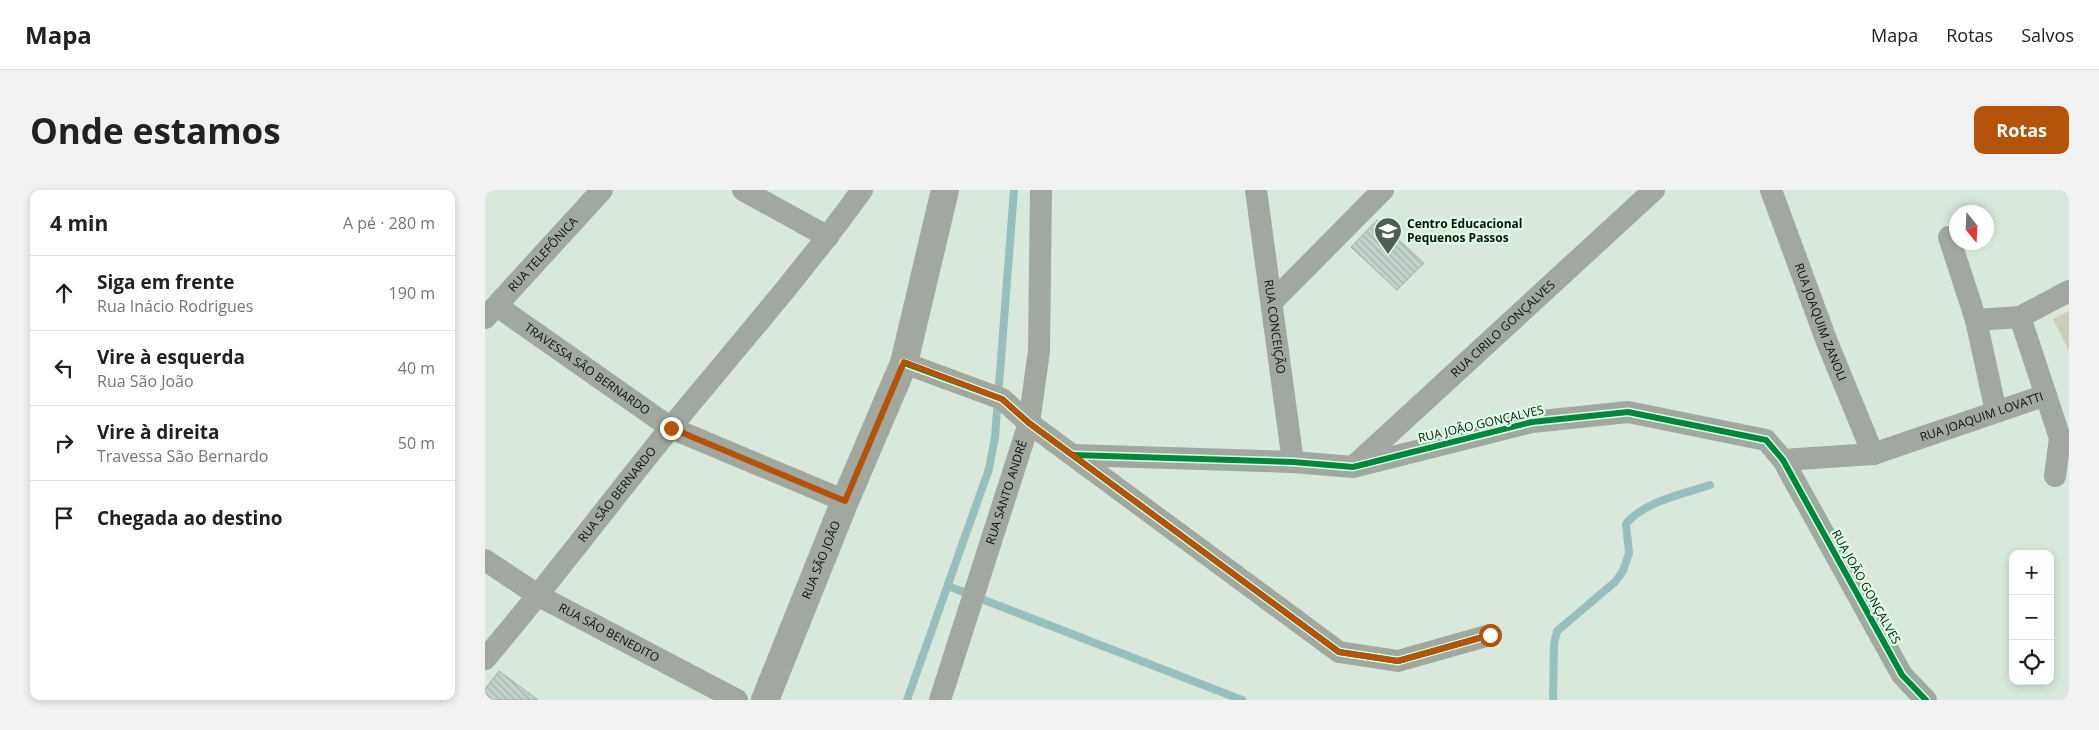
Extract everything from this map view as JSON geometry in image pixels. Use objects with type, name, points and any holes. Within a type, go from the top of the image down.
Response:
[{"type":"street","name":"RUA TELEFÔNICA","points":[[491,312],[602,190]]},
{"type":"street","points":[[743,190],[828,237]]},
{"type":"street","name":"RUA SÃO BERNARDO","points":[[485,659],[539,596],[671,428],[828,237],[862,190]]},
{"type":"street","name":"RUA SÃO JOÃO","points":[[765,700],[845,501],[904,362],[945,190]]},
{"type":"street","name":"RUA SANTO ANDRÉ","points":[[940,700],[1029,423],[1039,351],[1041,190]]},
{"type":"street","name":"RUA CONCEIÇÃO","points":[[1256,190],[1293,462]]},
{"type":"street","points":[[1272,302],[1383,190]]},
{"type":"street","name":"RUA CIRILO GONÇALVES","points":[[1353,467],[1653,190]]},
{"type":"street","name":"RUA JOAQUIM ZANOLI","points":[[1771,190],[1827,342],[1873,454]]},
{"type":"street","points":[[1953,250],[1976,320],[1996,412]]},
{"type":"street","points":[[1976,320],[2020,317],[2069,291]]},
{"type":"street","name":"TRAVESSA SÃO BERNARDO","points":[[491,312],[671,428],[845,501]]},
{"type":"street","name":"RUA JOAQUIM LOVATTI","points":[[1783,460],[1873,454],[2046,395],[2020,317]]},
{"type":"street","points":[[904,362],[1002,399],[1029,423],[1339,652],[1398,661],[1490,635]]},
{"type":"street","points":[[2046,395],[2060,438],[2055,476]]},
{"type":"street","name":"RUA JOÃO GONÇALVES","points":[[1074,455],[1293,462],[1353,467],[1532,422],[1628,412],[1766,440],[1783,460],[1902,674],[1926,700]]},
{"type":"street","name":"RUA SÃO BENEDITO","points":[[485,560],[539,596],[737,700]]},
{"type":"green space","points":[[2069,311],[2069,351],[2053,319]]},
{"type":"building","name":"Centro Educacional Pequenos Passos","points":[[1377,220],[1424,263],[1397,290],[1351,247]]},
{"type":"building","points":[[499,671],[538,700],[485,700],[485,689]]},
{"type":"waterway","points":[[907,700],[989,469],[995,437],[1014,190]]},
{"type":"waterway","points":[[1553,700],[1554,644],[1557,631],[1615,582],[1623,571],[1629,553],[1626,524],[1633,516],[1653,504],[1710,485]]},
{"type":"waterway","points":[[948,586],[1242,700]]},
{"type":"cycle path","points":[[904,363],[1002,399],[1029,423],[1339,652],[1398,661],[1490,635]]},
{"type":"cycle path","points":[[1074,455],[1293,462],[1353,467],[1532,422],[1628,412],[1766,440],[1783,460],[1902,675],[1926,700]]},
{"type":"place","name":"Centro Educacional Pequenos Passos","points":[[1388,255]]},
{"type":"route","points":[[671,428],[845,501],[904,362],[1002,399],[1029,423],[1339,652],[1398,661],[1490,635]]}]
